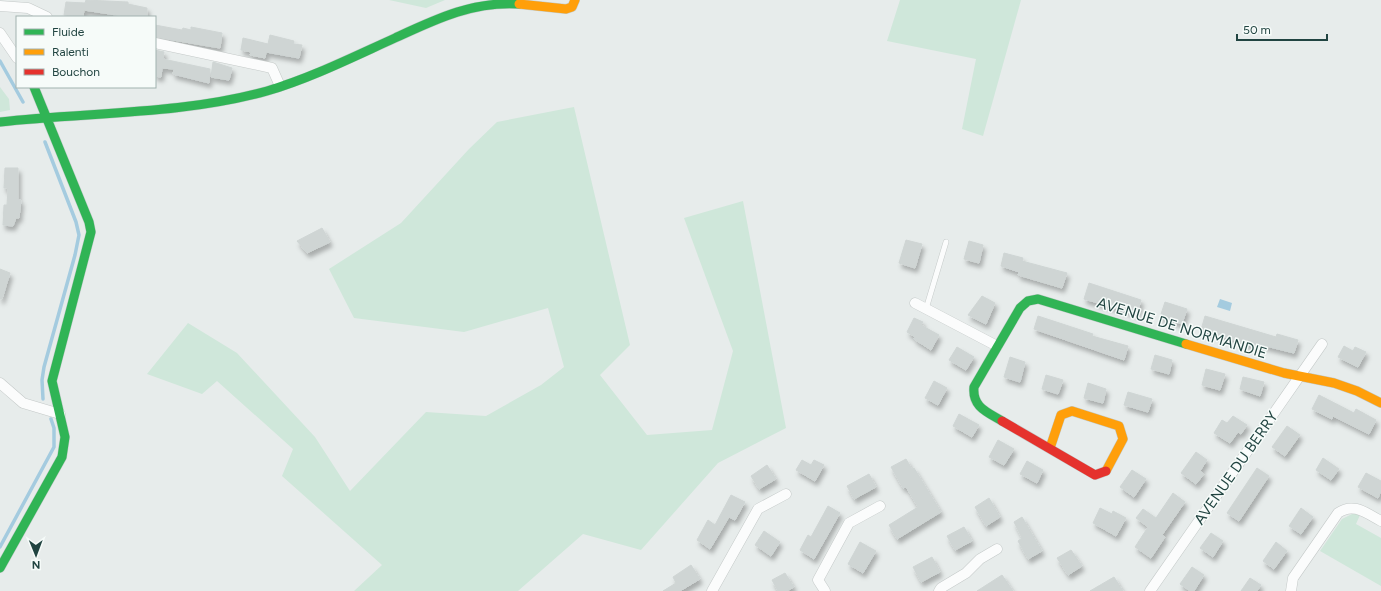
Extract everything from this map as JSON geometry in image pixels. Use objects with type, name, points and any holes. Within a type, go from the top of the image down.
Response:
[{"type":"street","points":[[0,122],[47,117],[182,108],[247,96],[321,71],[452,13],[481,5],[511,4],[566,9],[573,4]]},
{"type":"street","points":[[0,6],[28,8],[46,16]]},
{"type":"street","points":[[0,33],[16,57]]},
{"type":"street","points":[[156,43],[272,68],[280,86]]},
{"type":"street","points":[[0,568],[62,457],[66,445],[65,432],[52,389],[52,381],[90,241],[91,232],[34,88]]},
{"type":"street","name":"AVENUE DE NORMANDIE","points":[[1050,448],[979,408],[974,402],[974,387],[997,346],[1024,303],[1030,299],[1038,299],[1284,373],[1320,378],[1354,389],[1381,403]]},
{"type":"street","points":[[915,303],[997,346]]},
{"type":"street","name":"AVENUE DU BERRY","points":[[1150,591],[1322,344]]},
{"type":"street","points":[[0,383],[23,403],[60,414]]},
{"type":"street","points":[[1072,411],[1119,426],[1123,439],[1106,471],[1095,475],[1050,448],[1061,415],[1072,411]]},
{"type":"street","points":[[712,591],[758,509],[786,494]]},
{"type":"street","points":[[824,591],[818,580],[849,524],[880,506]]},
{"type":"street","points":[[1291,590],[1293,578],[1338,513],[1351,507],[1359,509],[1381,521]]},
{"type":"street","points":[[939,591],[941,588],[966,573],[980,559],[997,549]]},
{"type":"lane","points":[[926,309],[946,242]]},
{"type":"green space","points":[[389,0],[445,0],[426,8]]},
{"type":"green space","points":[[900,0],[1021,0],[983,136],[962,129],[976,59],[887,41]]},
{"type":"green space","points":[[0,87],[9,99],[10,110],[0,112]]},
{"type":"green space","points":[[574,107],[630,345],[600,375],[647,435],[712,430],[733,351],[684,218],[743,201],[786,428],[718,463],[641,550],[583,534],[518,591],[354,591],[382,565],[282,476],[293,449],[217,381],[202,394],[147,374],[188,323],[237,353],[315,437],[350,491],[426,412],[486,416],[541,385],[564,367],[548,308],[464,332],[354,318],[329,269],[401,223],[469,149],[497,122]]},
{"type":"green space","points":[[1354,513],[1360,515],[1356,524],[1381,538],[1381,586],[1320,551],[1342,519]]},
{"type":"water","points":[[1220,299],[1232,303],[1230,311],[1217,307]]},
{"type":"building","points":[[86,0],[128,2],[128,4],[147,8],[147,16],[123,16],[84,10],[83,16],[64,15],[66,2],[85,3]]},
{"type":"building","points":[[156,25],[182,30],[183,28],[191,30],[191,27],[222,33],[220,48],[156,37]]},
{"type":"building","points":[[270,35],[294,41],[293,44],[302,45],[299,58],[266,52],[265,58],[250,55],[251,52],[241,50],[243,38],[268,44]]},
{"type":"building","points":[[156,50],[164,52],[163,59],[210,69],[209,83],[173,74],[174,69],[162,68],[161,77],[156,76]]},
{"type":"building","points":[[213,62],[232,68],[229,80],[211,77]]},
{"type":"building","points":[[5,168],[18,168],[18,200],[21,200],[19,218],[16,218],[13,226],[3,225],[4,205],[7,205],[8,188],[4,188]]},
{"type":"building","points":[[322,228],[330,242],[307,253],[297,241]]},
{"type":"building","points":[[906,240],[922,244],[915,268],[899,263]]},
{"type":"building","points":[[969,241],[983,245],[979,263],[964,259]]},
{"type":"building","points":[[1004,253],[1023,258],[1022,261],[1067,273],[1062,288],[1018,275],[1019,272],[1001,266]]},
{"type":"building","points":[[0,269],[10,273],[2,299],[0,299]]},
{"type":"building","points":[[1089,283],[1141,300],[1137,314],[1084,299]]},
{"type":"building","points":[[982,296],[995,303],[986,324],[968,315]]},
{"type":"building","points":[[1165,302],[1187,309],[1182,324],[1160,317]]},
{"type":"building","points":[[1038,316],[1093,334],[1092,336],[1128,346],[1124,360],[1034,329]]},
{"type":"building","points":[[1205,316],[1276,337],[1277,334],[1298,340],[1294,353],[1258,344],[1257,347],[1201,330]]},
{"type":"building","points":[[914,318],[923,322],[921,325],[939,335],[931,350],[914,339],[915,337],[907,332]]},
{"type":"building","points":[[1344,346],[1353,351],[1355,347],[1366,352],[1358,367],[1338,357]]},
{"type":"building","points":[[957,347],[974,357],[966,370],[949,360]]},
{"type":"building","points":[[1155,355],[1172,360],[1169,374],[1151,369]]},
{"type":"building","points":[[1010,357],[1025,362],[1020,382],[1004,377]]},
{"type":"building","points":[[1206,369],[1225,374],[1220,390],[1202,385]]},
{"type":"building","points":[[1046,375],[1063,380],[1058,394],[1042,389]]},
{"type":"building","points":[[1243,377],[1264,382],[1260,396],[1240,389]]},
{"type":"building","points":[[934,381],[947,388],[938,405],[925,398]]},
{"type":"building","points":[[1088,383],[1106,389],[1103,403],[1084,398]]},
{"type":"building","points":[[1128,392],[1152,399],[1148,412],[1124,405]]},
{"type":"building","points":[[1319,395],[1354,413],[1356,409],[1376,420],[1369,434],[1333,416],[1332,419],[1312,409]]},
{"type":"building","points":[[959,414],[979,425],[972,437],[953,426]]},
{"type":"building","points":[[1233,416],[1247,425],[1241,434],[1238,432],[1230,443],[1214,433],[1222,420],[1227,423]]},
{"type":"building","points":[[1287,426],[1300,435],[1285,456],[1272,447]]},
{"type":"building","points":[[998,440],[1014,449],[1004,465],[989,457]]},
{"type":"building","points":[[1196,452],[1207,460],[1200,471],[1204,474],[1196,484],[1181,473]]},
{"type":"building","points":[[1323,458],[1339,469],[1331,480],[1316,470]]},
{"type":"building","points":[[906,459],[912,469],[914,468],[941,512],[897,539],[889,525],[918,507],[906,487],[903,488],[891,467]]},
{"type":"building","points":[[802,460],[811,465],[814,460],[824,465],[815,481],[796,470]]},
{"type":"building","points":[[1027,461],[1043,470],[1037,483],[1020,474]]},
{"type":"building","points":[[767,465],[776,479],[759,489],[751,476]]},
{"type":"building","points":[[1257,468],[1269,476],[1239,521],[1227,513]]},
{"type":"building","points":[[1132,470],[1146,479],[1134,497],[1120,487]]},
{"type":"building","points":[[1366,473],[1381,481],[1381,491],[1378,498],[1358,487]]},
{"type":"building","points":[[869,474],[876,487],[854,499],[847,486]]},
{"type":"building","points":[[1173,493],[1185,502],[1162,535],[1165,537],[1151,558],[1135,547],[1148,527],[1136,518],[1143,509],[1156,518]]},
{"type":"building","points":[[731,495],[745,502],[735,520],[729,517],[710,549],[697,540],[708,520],[715,525]]},
{"type":"building","points":[[989,498],[1000,517],[986,526],[975,507]]},
{"type":"building","points":[[828,506],[840,513],[814,559],[800,550],[808,535],[811,537]]},
{"type":"building","points":[[1100,508],[1112,514],[1113,511],[1126,518],[1116,536],[1093,523]]},
{"type":"building","points":[[1301,508],[1313,517],[1301,534],[1289,526]]},
{"type":"building","points":[[1022,517],[1042,551],[1028,559],[1018,541],[1022,538],[1014,522]]},
{"type":"building","points":[[964,527],[972,541],[955,550],[947,536]]},
{"type":"building","points":[[764,531],[780,542],[771,556],[755,545]]},
{"type":"building","points":[[1211,533],[1223,541],[1213,557],[1200,548]]},
{"type":"building","points":[[860,542],[876,551],[863,573],[848,564]]},
{"type":"building","points":[[1276,542],[1287,551],[1274,569],[1263,561]]},
{"type":"building","points":[[1071,550],[1082,566],[1068,575],[1057,558]]},
{"type":"building","points":[[932,557],[940,572],[921,582],[913,567]]},
{"type":"building","points":[[691,565],[700,579],[680,591],[663,591],[676,583],[673,577]]},
{"type":"building","points":[[1192,567],[1204,575],[1194,591],[1190,591],[1180,584]]},
{"type":"building","points":[[785,573],[794,587],[787,591],[778,591],[772,580]]},
{"type":"building","points":[[1002,575],[1013,591],[977,591]]},
{"type":"building","points":[[1114,577],[1123,591],[1090,591]]},
{"type":"building","points":[[1250,578],[1261,585],[1257,591],[1241,591]]},
{"type":"waterway","points":[[0,61],[23,102]]},
{"type":"waterway","points":[[43,399],[42,380],[44,367],[75,255],[79,235],[76,222],[45,142]]},
{"type":"waterway","points":[[0,547],[54,447],[54,428],[51,419]]},
{"type":"traffic: fast","points":[[0,122],[168,109],[234,99],[267,91],[300,80],[440,18],[470,8],[486,5],[519,4]]},
{"type":"traffic: fast","points":[[0,568],[62,457],[65,437],[52,381],[91,232],[89,222],[34,88]]},
{"type":"traffic: fast","points":[[1002,421],[986,412],[978,404],[975,399],[974,387],[1020,308],[1028,301],[1038,299],[1186,344]]},
{"type":"traffic: slow","points":[[519,4],[566,9],[572,7],[575,0]]},
{"type":"traffic: slow","points":[[1186,344],[1284,373],[1334,383],[1357,391],[1381,403]]},
{"type":"traffic: slow","points":[[1050,448],[1061,415],[1072,411],[1119,426],[1123,439],[1106,471]]},
{"type":"traffic: jam","points":[[1002,421],[1095,475],[1106,471]]}]
